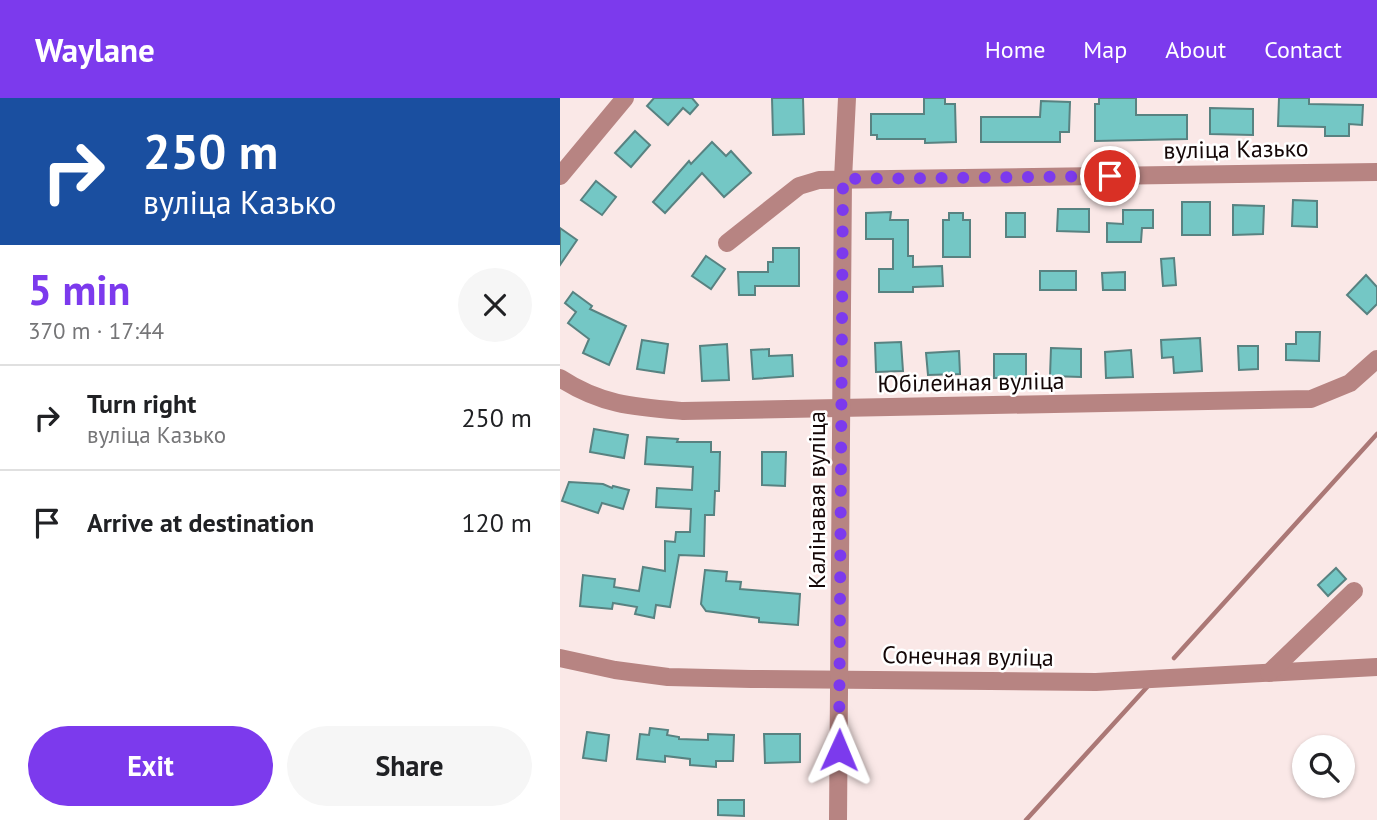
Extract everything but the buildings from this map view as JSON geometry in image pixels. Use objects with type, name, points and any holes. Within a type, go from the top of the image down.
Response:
[{"type":"street","points":[[560,176],[625,98]]},
{"type":"street","name":"Калінавая вуліца","points":[[838,820],[843,179],[846,98]]},
{"type":"street","name":"вуліца Казько","points":[[843,179],[1377,172]]},
{"type":"street","points":[[727,243],[799,186],[819,180],[843,179]]},
{"type":"street","name":"Юбілейная вуліца","points":[[560,378],[579,391],[622,406],[682,411],[1311,399],[1350,383],[1377,359]]},
{"type":"street","points":[[1269,673],[1354,591]]},
{"type":"street","name":"Сонечная вуліца","points":[[560,658],[615,670],[668,677],[1096,682],[1377,667]]},
{"type":"waterway","points":[[1174,658],[1377,434]]},
{"type":"waterway","points":[[1026,820],[1148,686]]},
{"type":"route","points":[[839,750],[843,179],[1110,176]]}]
